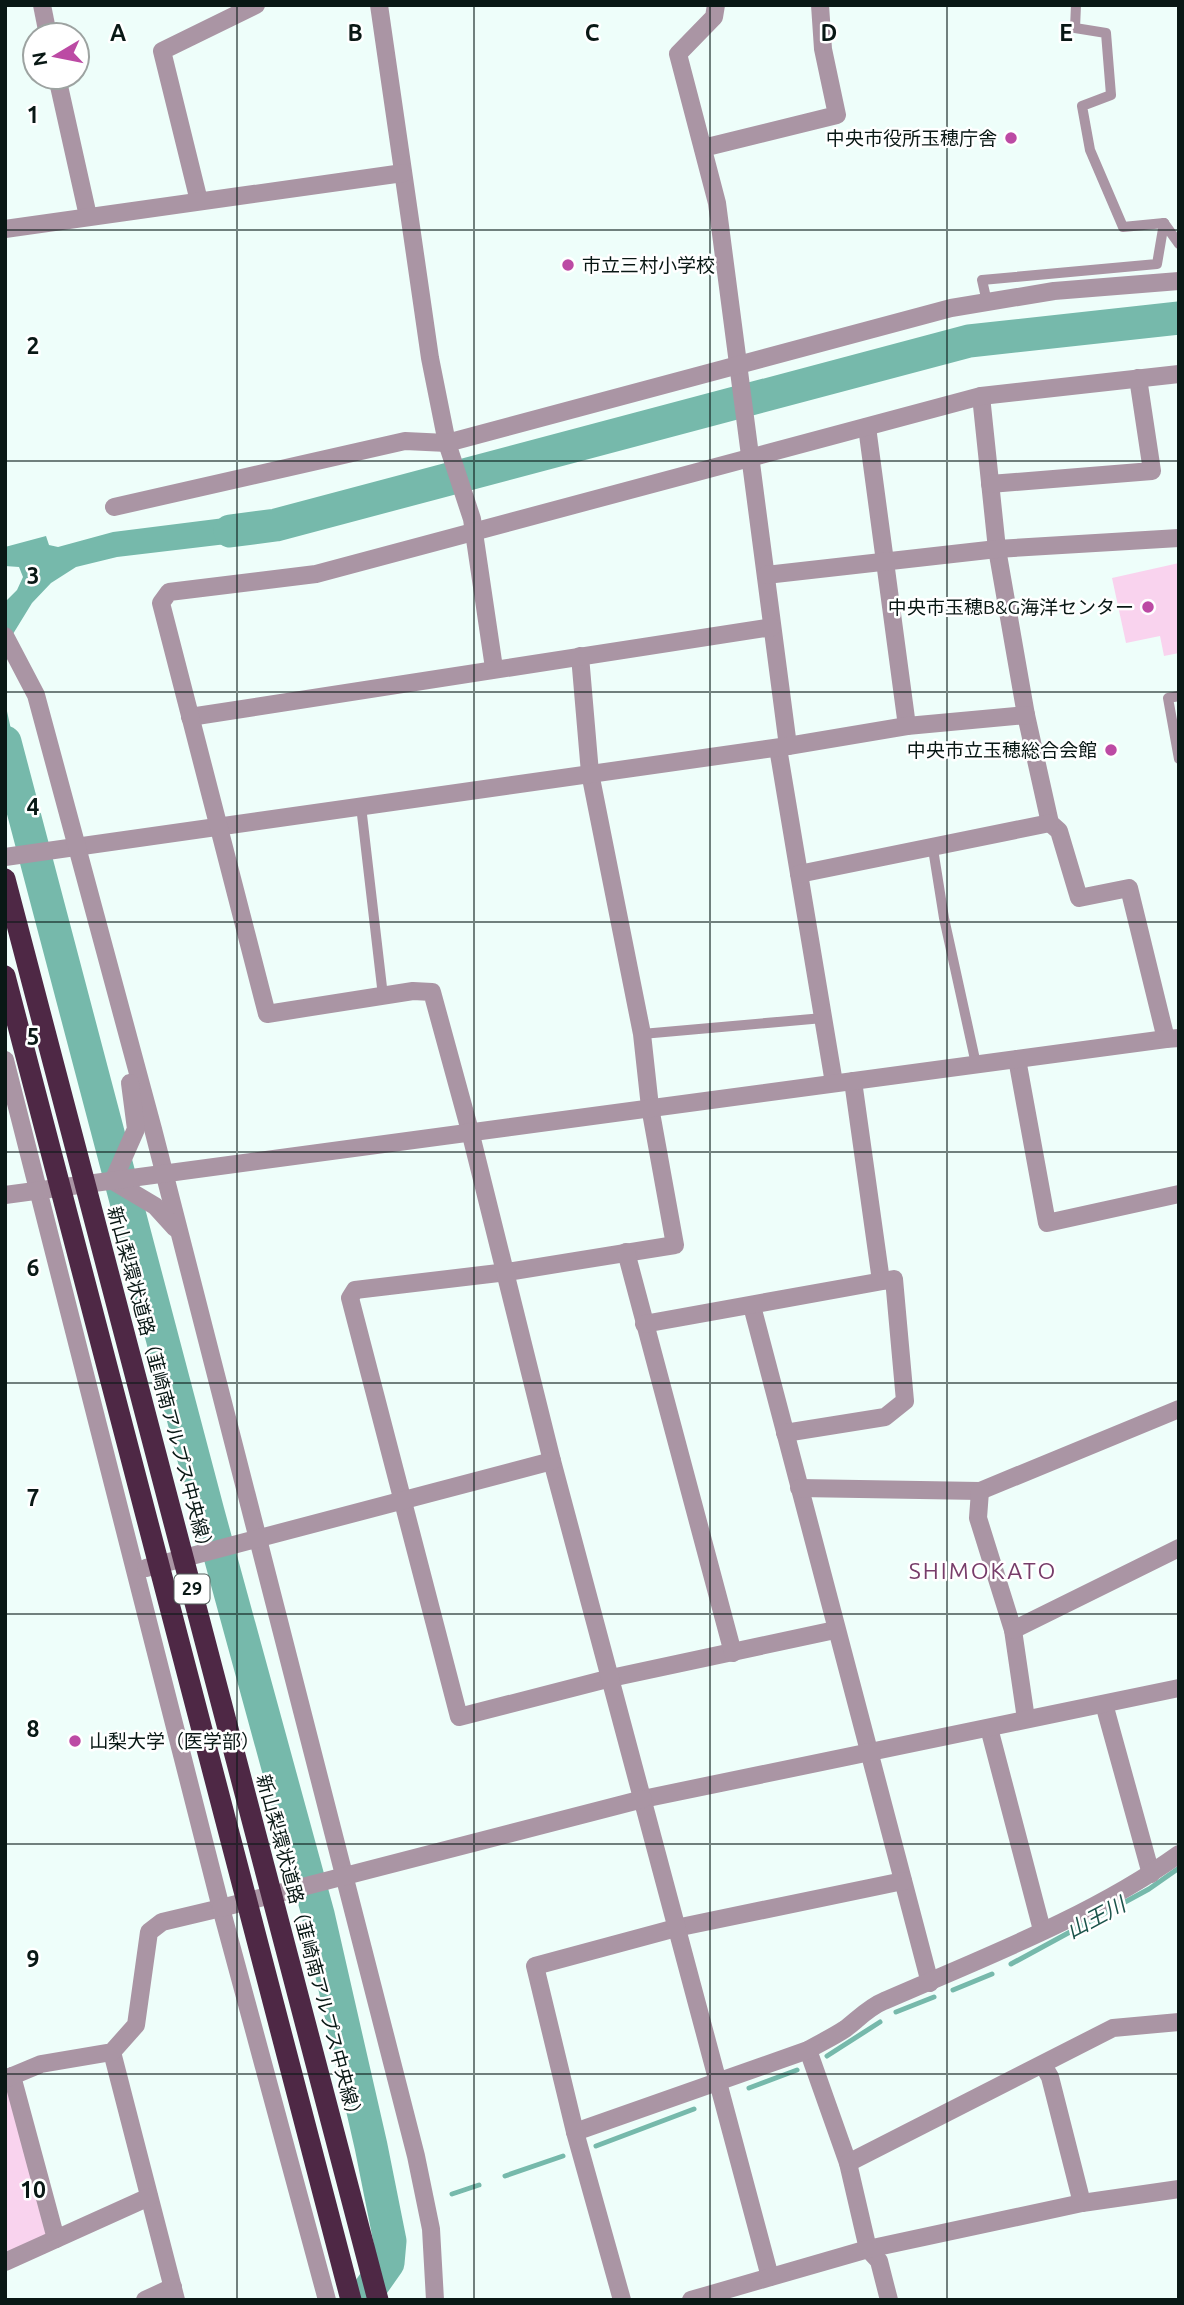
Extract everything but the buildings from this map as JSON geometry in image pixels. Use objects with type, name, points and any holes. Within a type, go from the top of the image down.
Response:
[{"type":"highway","name":"新山梨環状道路（韮崎南アルプス中央線）","points":[[5,879],[378,2300]]},
{"type":"highway","name":"29","points":[[5,976],[351,2300]]},
{"type":"street","points":[[199,201],[162,51],[256,5]]},
{"type":"street","points":[[379,5],[402,173],[450,451],[475,533],[494,668]]},
{"type":"street","points":[[716,5],[714,17],[678,54],[717,203],[766,575],[799,874],[823,1018],[844,1082],[881,1281]]},
{"type":"street","points":[[703,148],[837,115],[823,49],[820,5]]},
{"type":"street","points":[[60,91],[88,216]]},
{"type":"street","points":[[5,229],[402,173]]},
{"type":"street","points":[[114,507],[405,441],[450,451],[738,364],[951,308],[1054,291],[1179,281]]},
{"type":"street","points":[[770,2277],[552,1461],[507,1272],[432,992],[383,996],[267,1013],[160,603],[169,592],[316,574],[981,396],[1179,373]]},
{"type":"street","points":[[990,484],[1152,471],[1138,378]]},
{"type":"street","points":[[25,1132],[60,1164],[103,1182],[137,1187],[164,1174],[1172,1038],[1129,888],[1079,898],[1059,831],[1050,823],[1026,715],[997,548],[981,396]]},
{"type":"street","points":[[867,426],[887,559],[907,726]]},
{"type":"street","points":[[766,575],[997,548],[1179,538]]},
{"type":"street","points":[[190,717],[772,627]]},
{"type":"street","points":[[5,636],[31,682],[58,768],[164,1174],[424,2193],[431,2229],[435,2300]]},
{"type":"street","points":[[580,656],[590,773],[642,1034],[650,1107],[675,1245],[507,1272],[355,1290],[350,1298],[460,1717],[611,1678],[835,1630]]},
{"type":"street","points":[[11,855],[783,747],[907,726],[1026,715]]},
{"type":"street","points":[[799,874],[933,849],[1050,823]]},
{"type":"street","points":[[65,1295],[66,1239],[103,1182],[128,1150],[135,1129],[136,1115],[121,1035],[122,1014]]},
{"type":"street","points":[[1017,1059],[1047,1223],[1179,1194]]},
{"type":"street","points":[[5,1060],[221,1908],[327,2300]]},
{"type":"street","points":[[5,1195],[103,1182]]},
{"type":"street","points":[[137,1187],[178,1233]]},
{"type":"street","points":[[626,1252],[733,1653]]},
{"type":"street","points":[[644,1324],[894,1279],[905,1401],[885,1417],[785,1433]]},
{"type":"street","points":[[752,1306],[835,1630],[930,1983]]},
{"type":"street","points":[[799,1488],[980,1491],[1179,1409]]},
{"type":"street","points":[[136,1570],[552,1461]]},
{"type":"street","points":[[980,1491],[978,1518],[1013,1630],[1026,1719]]},
{"type":"street","points":[[1013,1630],[1179,1549]]},
{"type":"street","points":[[56,2239],[9,2078],[41,2064],[112,2052],[136,2025],[149,1932],[162,1922],[643,1799],[1179,1688]]},
{"type":"street","points":[[1104,1704],[1151,1874]]},
{"type":"street","points":[[989,1728],[1042,1930]]},
{"type":"street","points":[[577,2137],[808,2050],[843,2031],[880,2003],[930,1983],[1042,1930],[1151,1874],[1179,1854]]},
{"type":"street","points":[[622,2300],[577,2137],[535,1966],[676,1928],[903,1881]]},
{"type":"street","points":[[848,2163],[1113,2028],[1179,2022]]},
{"type":"street","points":[[808,2050],[848,2163],[868,2249],[879,2261],[889,2300]]},
{"type":"street","points":[[112,2052],[174,2293],[145,2300]]},
{"type":"street","points":[[1043,2065],[1050,2077],[1082,2203]]},
{"type":"street","points":[[691,2300],[868,2249],[1082,2203],[1179,2189]]},
{"type":"street","points":[[5,2262],[149,2197]]},
{"type":"lane","points":[[1076,5],[1076,28],[1106,33],[1111,95],[1082,106],[1090,150],[1123,227],[1164,223]]},
{"type":"lane","points":[[1164,223],[1179,244]]},
{"type":"lane","points":[[987,302],[982,280],[1157,264],[1164,223]]},
{"type":"lane","points":[[1179,696],[1168,698],[1179,759]]},
{"type":"lane","points":[[361,806],[383,996]]},
{"type":"lane","points":[[933,849],[944,918],[976,1064]]},
{"type":"lane","points":[[642,1034],[823,1018]]},
{"type":"shaded area","points":[[272,512],[276,538],[117,557],[76,567],[51,583],[32,603],[5,647],[5,602],[17,590],[23,577],[19,567],[5,566],[5,547],[46,536],[49,545],[58,547],[113,532]]},
{"type":"shaded area","name":"中央市玉穂B&G海洋センター","points":[[1179,563],[1179,653],[1164,656],[1160,636],[1126,643],[1112,578]]},
{"type":"shaded area","points":[[5,702],[32,826],[24,829],[5,769]]},
{"type":"shaded area","points":[[5,2081],[56,2239],[5,2262]]},
{"type":"waterway","points":[[230,531],[276,525],[969,341],[1179,318]]},
{"type":"waterway","points":[[5,742],[208,1512],[318,1914],[390,2241],[388,2263],[362,2300]]},
{"type":"waterway","name":"山王川","points":[[1011,1964],[1149,1889],[1179,1868]]},
{"type":"waterway","name":"山王川","points":[[953,1990],[992,1974]]},
{"type":"waterway","name":"山王川","points":[[896,2012],[934,1997]]},
{"type":"waterway","name":"山王川","points":[[827,2056],[880,2022]]},
{"type":"waterway","name":"山王川","points":[[749,2088],[797,2070]]},
{"type":"waterway","name":"山王川","points":[[596,2146],[694,2109]]},
{"type":"waterway","name":"山王川","points":[[505,2176],[563,2156]]},
{"type":"waterway","name":"山王川","points":[[452,2194],[479,2185]]},
{"type":"place","name":"中央市役所玉穂庁舎","points":[[1011,138]]},
{"type":"place","name":"市立三村小学校","points":[[568,265]]},
{"type":"place","name":"中央市玉穂B&G海洋センター","points":[[1148,607]]},
{"type":"place","name":"中央市立玉穂総合会館","points":[[1111,750]]},
{"type":"place","name":"山梨大学（医学部）","points":[[75,1741]]},
{"type":"district","name":"SHIMOKATO","points":[[983,1571]]}]
